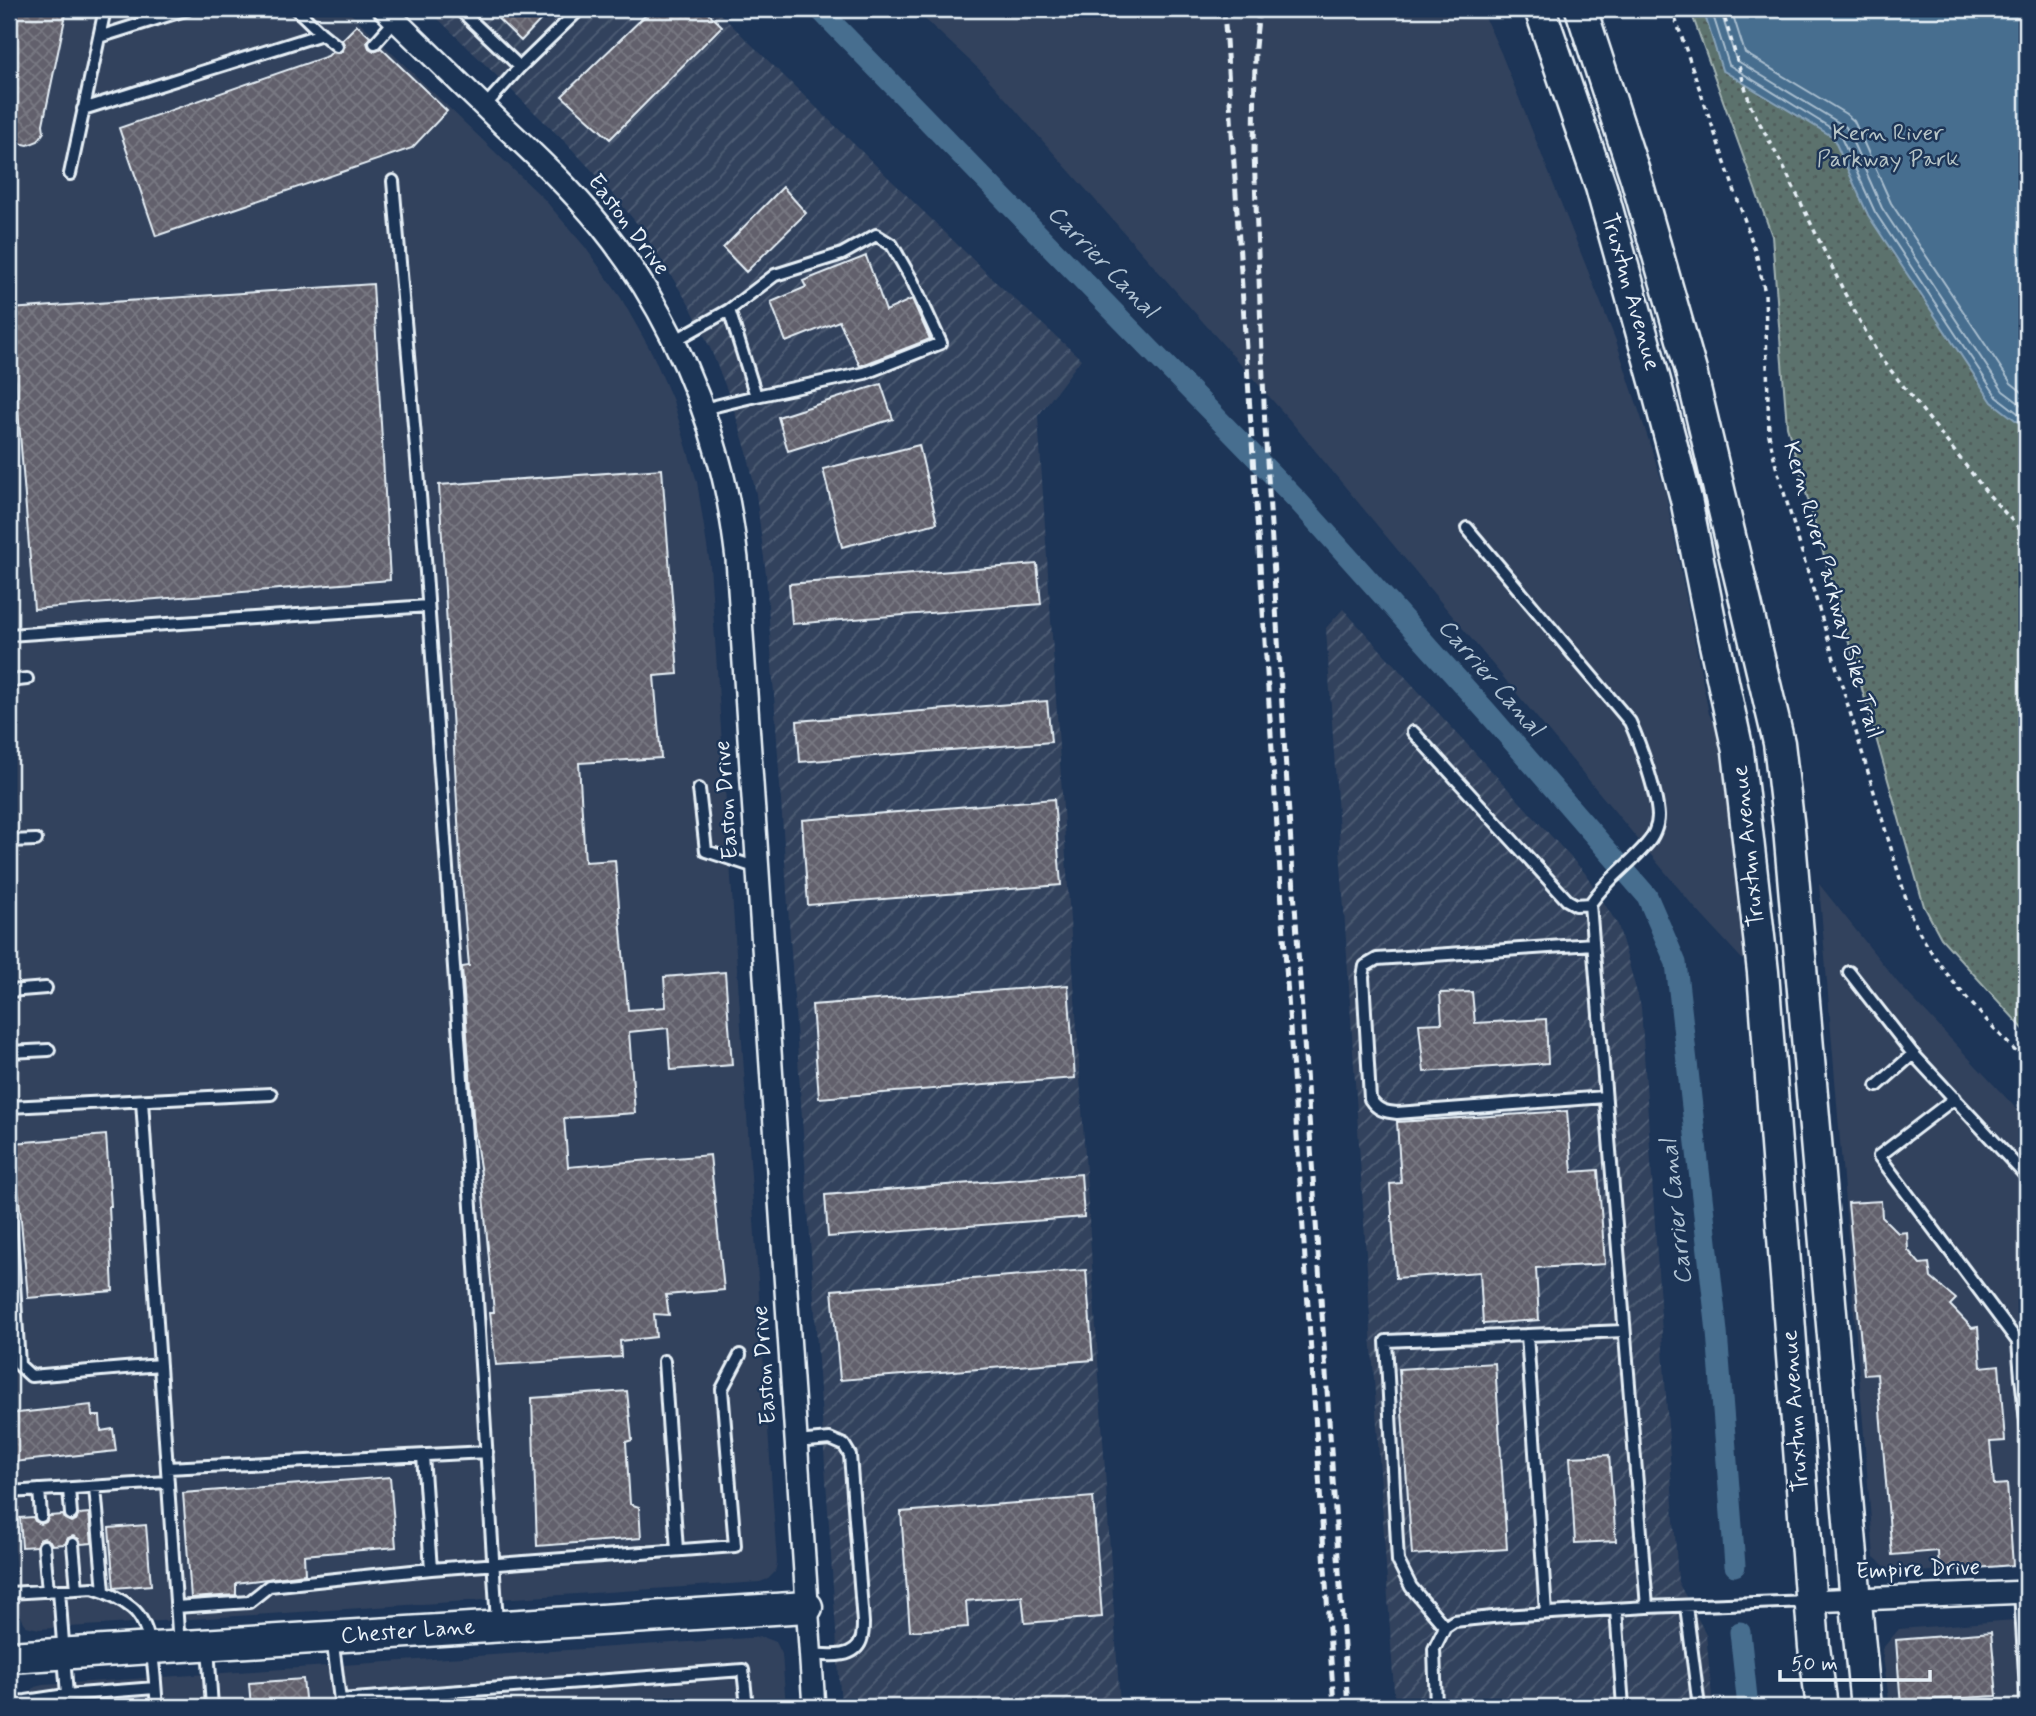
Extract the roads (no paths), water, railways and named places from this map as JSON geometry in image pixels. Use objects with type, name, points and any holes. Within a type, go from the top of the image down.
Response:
[{"type":"main road","name":"Truxtun Avenue","points":[[1539,9],[1601,187],[1655,381],[1686,499],[1738,751],[1763,972],[1810,1601],[1822,1707]]},
{"type":"main road","name":"Truxtun Avenue","points":[[1581,9],[1636,178],[1691,371],[1779,743],[1867,1707]]},
{"type":"main road","name":"Chester Lane","points":[[9,1657],[807,1607]]},
{"type":"street","name":"Easton Drive","points":[[395,13],[484,107],[565,185],[601,226],[657,309],[674,341],[703,409],[720,461],[737,559],[814,1707]]},
{"type":"street","name":"Empire Drive","points":[[1810,1601],[2024,1592]]},
{"type":"lane","points":[[70,174],[104,9]]},
{"type":"lane","points":[[99,37],[188,9]]},
{"type":"lane","points":[[296,9],[337,46]]},
{"type":"lane","points":[[459,9],[520,67]]},
{"type":"lane","points":[[484,107],[520,67],[580,9]]},
{"type":"lane","points":[[375,43],[395,13]]},
{"type":"lane","points":[[83,109],[322,33]]},
{"type":"lane","points":[[393,181],[428,606],[495,1565],[497,1626]]},
{"type":"lane","points":[[674,341],[729,310],[775,275],[842,254],[876,235],[892,245],[913,282],[941,343],[865,373],[703,409]]},
{"type":"lane","points":[[729,310],[756,396]]},
{"type":"lane","points":[[1467,528],[1630,722],[1656,803],[1658,818],[1655,832],[1648,844],[1603,886],[1590,904],[1647,1607]]},
{"type":"lane","points":[[9,635],[428,606]]},
{"type":"lane","points":[[9,681],[27,680]]},
{"type":"lane","points":[[1413,732],[1567,900],[1576,905],[1590,904]]},
{"type":"lane","points":[[699,789],[706,851],[758,868]]},
{"type":"lane","points":[[9,841],[36,840]]},
{"type":"lane","points":[[1593,944],[1377,959],[1370,962],[1365,966],[1363,977],[1370,1099],[1375,1107],[1385,1112],[1397,1112],[1605,1097]]},
{"type":"lane","points":[[1849,972],[1913,1054],[2027,1177]]},
{"type":"lane","points":[[9,991],[46,988]]},
{"type":"lane","points":[[9,1052],[49,1050]]},
{"type":"lane","points":[[1877,1086],[1913,1054]]},
{"type":"lane","points":[[9,1107],[271,1094]]},
{"type":"lane","points":[[1955,1098],[1879,1156],[2018,1342],[2024,1377],[2027,1430]]},
{"type":"lane","points":[[142,1101],[176,1607],[155,1688],[157,1707]]},
{"type":"lane","points":[[9,1202],[14,1365],[31,1376],[160,1365]]},
{"type":"lane","points":[[1445,1627],[1411,1587],[1398,1561],[1386,1341],[1624,1331]]},
{"type":"lane","points":[[1527,1335],[1546,1614]]},
{"type":"lane","points":[[176,1607],[249,1602],[269,1586],[431,1569],[734,1546],[722,1389],[740,1355]]},
{"type":"lane","points":[[664,1361],[677,1550]]},
{"type":"lane","points":[[796,1441],[830,1439],[844,1445],[850,1455],[863,1623],[861,1641],[845,1655],[810,1654]]},
{"type":"lane","points":[[167,1468],[487,1452]]},
{"type":"lane","points":[[423,1455],[431,1569]]},
{"type":"lane","points":[[9,1492],[167,1482]]},
{"type":"lane","points":[[95,1487],[104,1591]]},
{"type":"lane","points":[[69,1489],[71,1514]]},
{"type":"lane","points":[[39,1490],[41,1516]]},
{"type":"lane","points":[[73,1544],[77,1589]]},
{"type":"lane","points":[[44,1546],[64,1653],[67,1695]]},
{"type":"lane","points":[[9,1593],[93,1588],[104,1591],[133,1609],[165,1647]]},
{"type":"lane","points":[[2024,1592],[2027,1707]]},
{"type":"lane","points":[[1436,1707],[1434,1649],[1445,1627],[1454,1621],[1647,1607],[1810,1601]]},
{"type":"lane","points":[[1686,1606],[1699,1707]]},
{"type":"lane","points":[[1616,1609],[1623,1707]]},
{"type":"lane","points":[[332,1637],[340,1704],[743,1670],[747,1707]]},
{"type":"lane","points":[[208,1644],[212,1707]]},
{"type":"lane","points":[[9,1702],[155,1688]]},
{"type":"water","points":[[1703,9],[2027,9],[2027,429],[1992,402],[1868,215],[1833,137],[1722,70]]},
{"type":"waterway","name":"Carrier Canal","points":[[819,9],[1298,501],[1647,896],[1676,963],[1717,1332],[1735,1566]]},
{"type":"waterway","name":"Carrier Canal","points":[[1740,1632],[1748,1707]]},
{"type":"railway","points":[[1224,9],[1334,1707]]},
{"type":"railway","points":[[1259,9],[1255,47],[1254,154],[1265,428],[1348,1707]]},
{"type":"park label","name":"Kern River Parkway Park","points":[[1888,147]]}]
